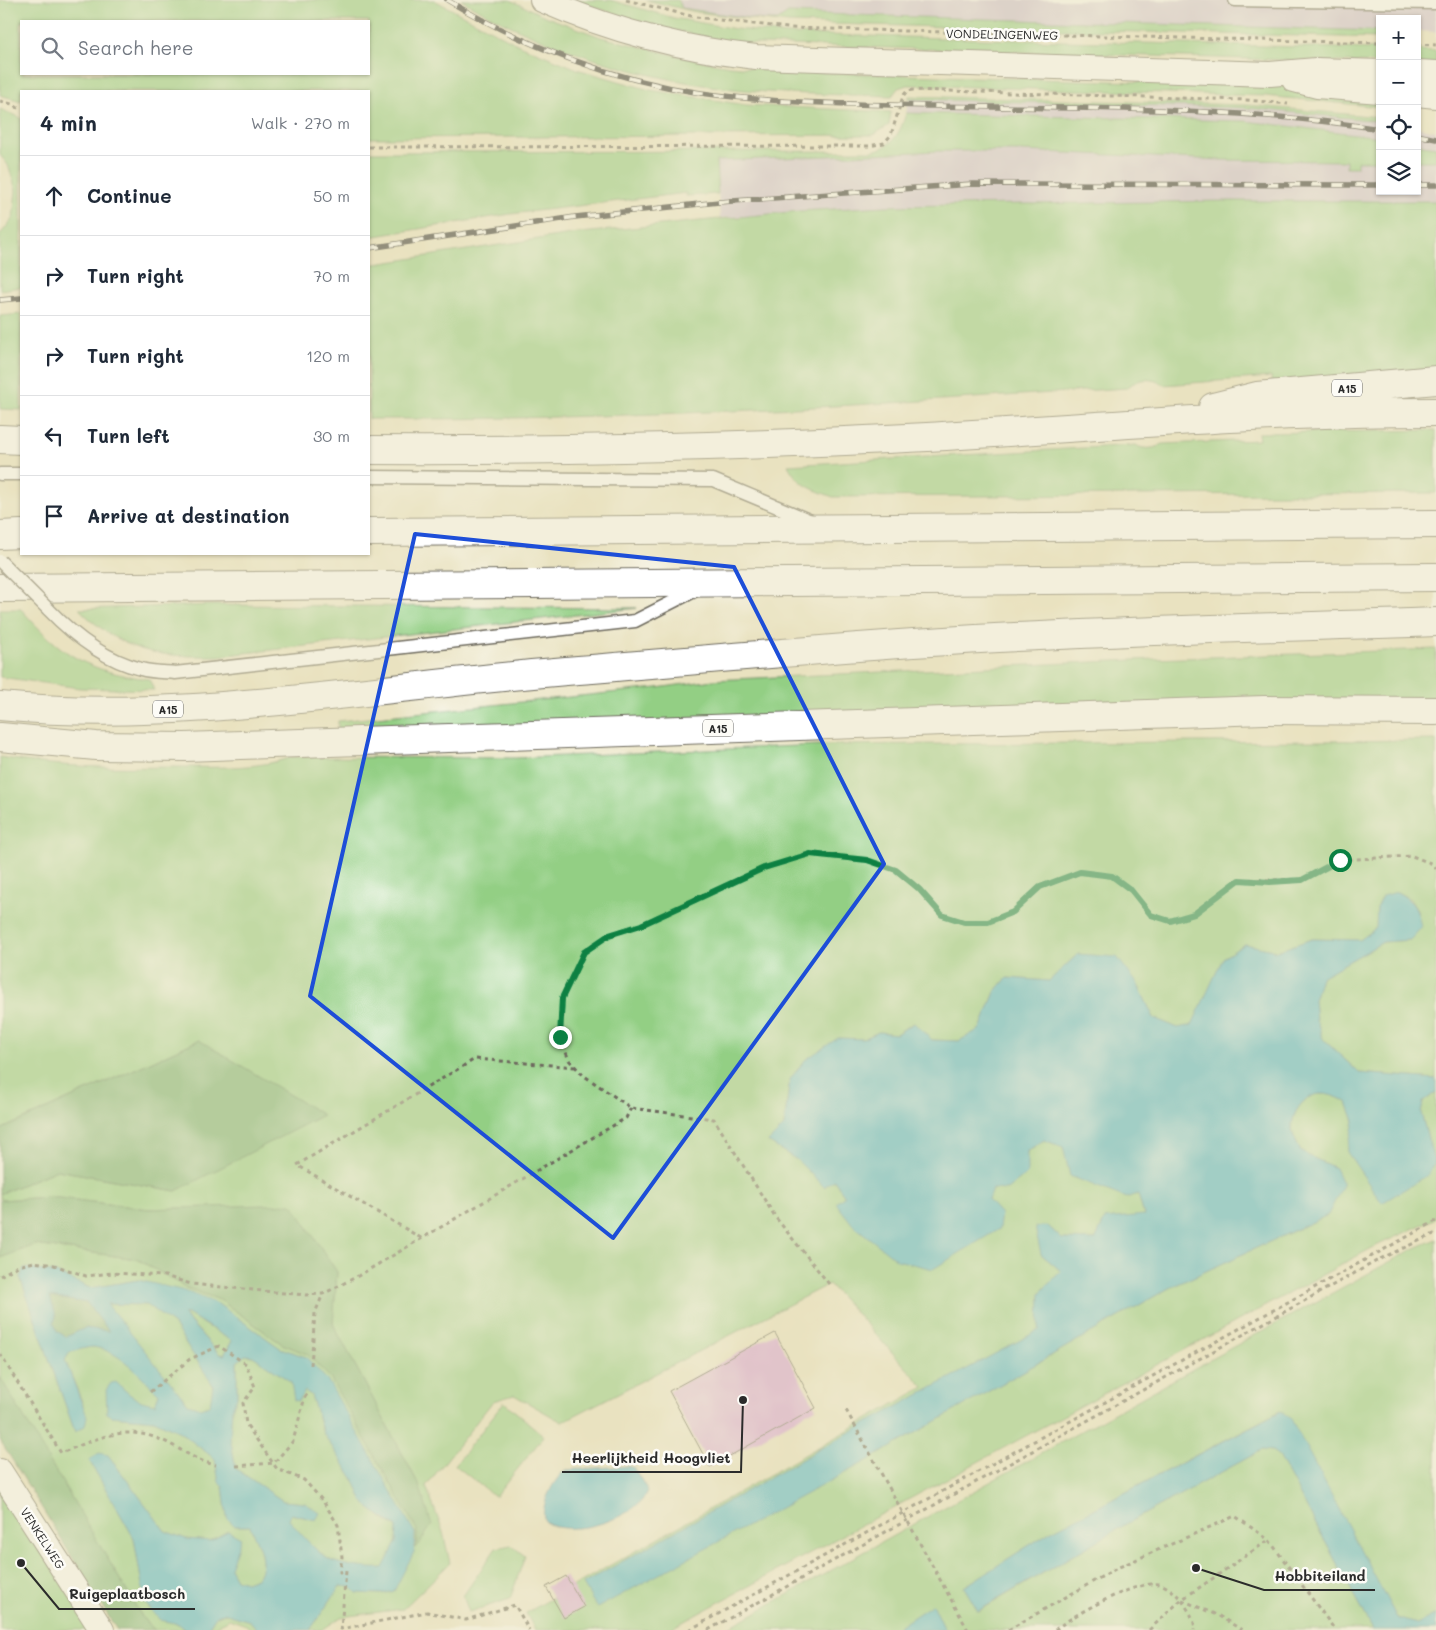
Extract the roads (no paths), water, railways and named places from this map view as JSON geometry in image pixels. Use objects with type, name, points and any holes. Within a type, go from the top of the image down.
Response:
[{"type":"highway","name":"A15","points":[[370,450],[558,450],[713,446],[928,436],[1154,421],[1436,380]]},
{"type":"highway","name":"A15","points":[[1257,406],[1436,412]]},
{"type":"highway","points":[[0,439],[20,440]]},
{"type":"highway","points":[[370,532],[1436,524]]},
{"type":"highway","points":[[0,535],[20,534]]},
{"type":"highway","points":[[0,588],[711,581],[1436,577]]},
{"type":"highway","name":"A15","points":[[0,706],[77,711],[152,710],[336,694],[471,679],[930,642],[1436,622]]},
{"type":"highway","name":"A15","points":[[0,737],[96,746],[185,746],[1254,710],[1436,711]]},
{"type":"street","points":[[542,0],[591,20],[645,37],[714,52],[749,56],[894,63],[1270,74],[1316,70],[1376,72]]},
{"type":"street","points":[[1421,72],[1436,73]]},
{"type":"street","points":[[1270,74],[1317,86],[1376,91]]},
{"type":"street","points":[[1421,94],[1436,96]]},
{"type":"street","name":"VENKELWEG","points":[[0,1471],[102,1630]]},
{"type":"lane","points":[[1235,0],[1436,3]]},
{"type":"lane","points":[[0,474],[20,474]]},
{"type":"lane","points":[[370,477],[713,480],[827,528]]},
{"type":"lane","points":[[0,561],[48,609],[84,641],[109,657],[141,670],[175,673],[635,621],[711,581]]},
{"type":"water","points":[[1397,892],[1408,899],[1414,907],[1421,928],[1410,940],[1383,942],[1321,977],[1314,1000],[1316,1020],[1323,1039],[1359,1073],[1436,1079],[1436,1092],[1423,1102],[1421,1113],[1435,1164],[1428,1175],[1382,1203],[1347,1152],[1354,1121],[1347,1102],[1335,1096],[1325,1094],[1314,1095],[1308,1098],[1295,1114],[1292,1127],[1293,1134],[1301,1152],[1335,1168],[1343,1185],[1328,1215],[1169,1288],[865,1462],[597,1608],[583,1584],[841,1437],[1039,1330],[1040,1293],[1061,1271],[1041,1254],[1035,1227],[1048,1226],[1062,1239],[1095,1240],[1105,1219],[1144,1215],[1138,1194],[1126,1198],[1070,1176],[1063,1147],[1044,1140],[1027,1151],[1027,1174],[1007,1190],[992,1189],[988,1200],[1001,1214],[999,1229],[933,1269],[897,1260],[853,1225],[836,1203],[845,1196],[834,1180],[824,1187],[797,1160],[768,1142],[784,1126],[790,1079],[805,1060],[838,1038],[863,1039],[879,1032],[896,1034],[914,1023],[932,1040],[959,1041],[980,1029],[995,992],[1007,978],[1049,981],[1078,954],[1117,957],[1137,983],[1154,1018],[1178,1028],[1192,1025],[1223,958],[1245,944],[1277,951],[1312,939],[1360,940],[1376,928],[1377,908],[1383,896]]},
{"type":"water","points":[[24,1268],[56,1273],[90,1288],[138,1280],[185,1291],[218,1304],[280,1348],[306,1357],[328,1381],[415,1533],[414,1552],[394,1591],[382,1594],[357,1593],[351,1587],[340,1586],[310,1630],[258,1630],[250,1621],[224,1613],[215,1617],[207,1630],[186,1630],[179,1624],[160,1620],[145,1603],[134,1538],[89,1460],[99,1453],[108,1455],[165,1531],[186,1539],[210,1541],[228,1531],[241,1538],[230,1568],[236,1579],[246,1582],[257,1578],[262,1565],[261,1552],[250,1526],[235,1526],[227,1518],[223,1486],[219,1482],[215,1459],[180,1432],[154,1420],[112,1416],[107,1413],[106,1390],[111,1383],[116,1382],[133,1397],[148,1403],[155,1404],[159,1394],[138,1372],[112,1353],[103,1349],[90,1347],[70,1352],[65,1360],[87,1416],[85,1426],[75,1432],[20,1277]],"holes":[[[50,1297],[87,1303],[109,1331],[85,1328],[66,1337],[57,1331],[54,1323],[56,1316]],[[107,1304],[147,1305],[174,1325],[213,1385],[210,1405],[200,1408],[188,1404]],[[183,1314],[188,1314],[232,1341],[224,1355],[219,1354]],[[245,1355],[253,1356],[291,1382],[294,1400],[298,1401],[305,1391],[311,1395],[323,1433],[353,1478],[362,1500],[371,1510],[397,1527],[396,1543],[383,1568],[350,1566],[327,1558],[309,1542],[289,1519],[291,1514],[316,1520],[320,1513],[305,1503],[283,1501],[236,1469],[230,1437],[232,1409],[237,1397],[237,1362]]]},
{"type":"water","points":[[1281,1411],[1291,1419],[1397,1618],[1417,1624],[1436,1614],[1436,1630],[1373,1630],[1279,1456],[1272,1451],[1262,1450],[1126,1524],[978,1611],[964,1587],[1050,1532]]},
{"type":"water","points":[[628,1466],[634,1468],[648,1491],[631,1510],[617,1518],[585,1527],[556,1527],[545,1522],[544,1509],[548,1494],[565,1470]]},
{"type":"water","points":[[933,1604],[945,1630],[894,1630]]},
{"type":"railway","points":[[447,0],[507,32],[570,59],[635,79],[701,93],[730,97],[818,103],[1214,112],[1270,116],[1376,128]]},
{"type":"railway","points":[[1421,136],[1436,139]]},
{"type":"railway","points":[[370,248],[575,217],[719,202],[972,184],[1376,185]]},
{"type":"railway","points":[[1421,185],[1436,185]]},
{"type":"railway","points":[[0,300],[20,298]]},
{"type":"place","name":"Heerlijkheid Hoogvliet","points":[[743,1400]]},
{"type":"place","name":"Ruigeplaatbosch","points":[[21,1563]]},
{"type":"place","name":"Hobbiteiland","points":[[1196,1568]]}]
